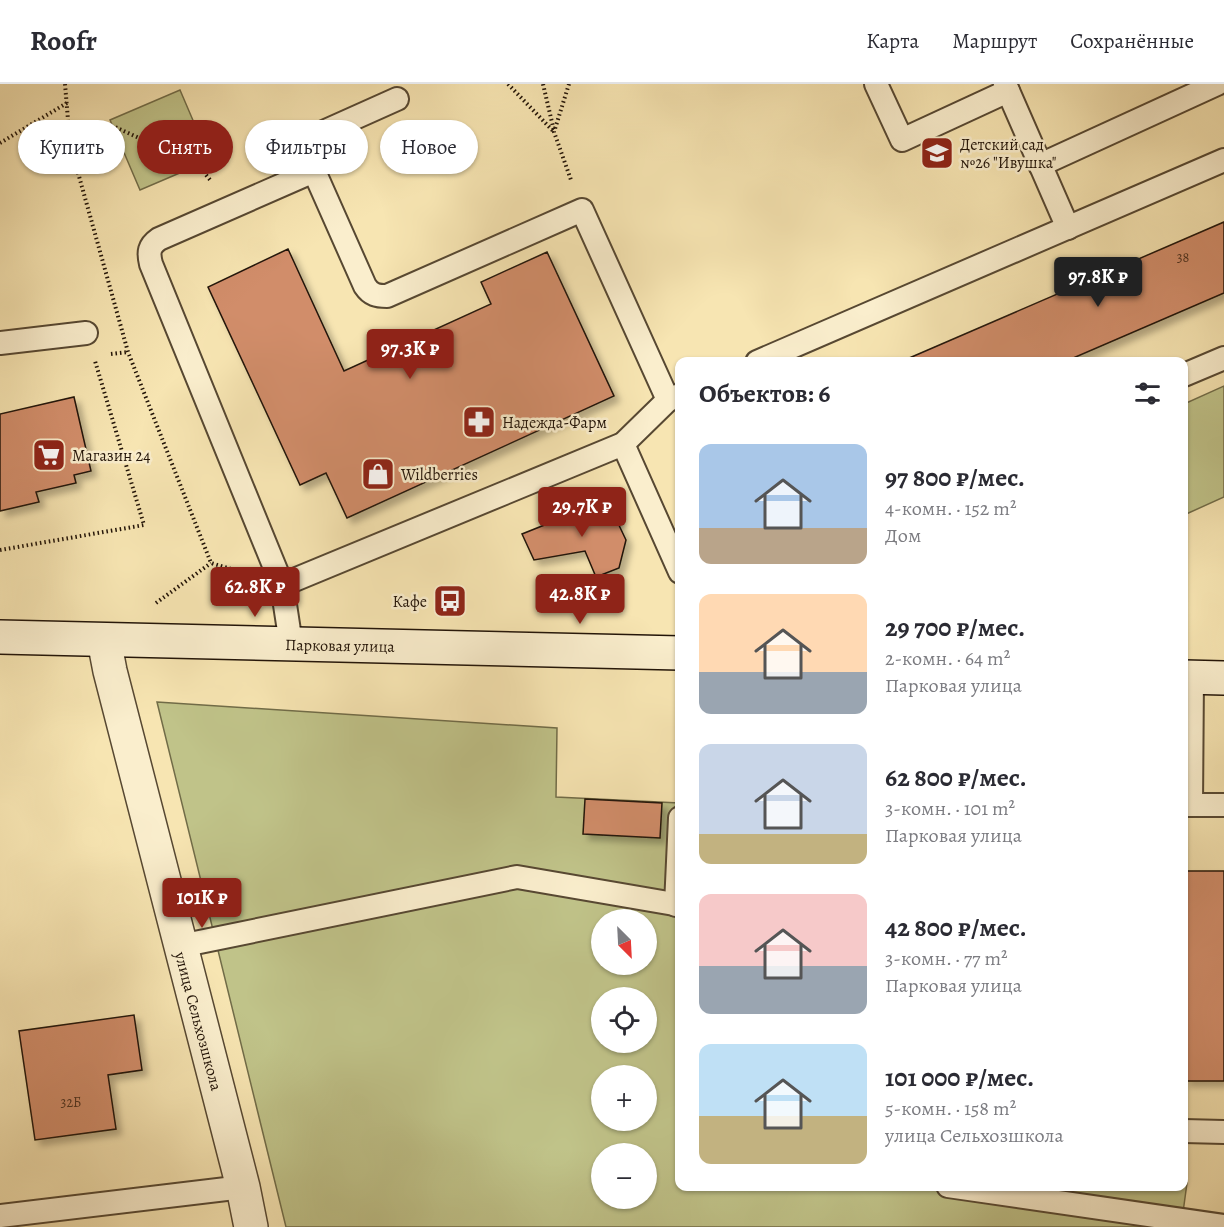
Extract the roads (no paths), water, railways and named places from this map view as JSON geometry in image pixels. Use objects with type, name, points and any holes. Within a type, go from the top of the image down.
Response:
[{"type":"street","name":"Парковая улица","points":[[0,638],[675,653]]},
{"type":"street","name":"улица Сельхозшкола","points":[[104,640],[110,671],[243,1187],[251,1227]]},
{"type":"street","points":[[1188,677],[1224,678]]},
{"type":"lane","points":[[876,84],[902,140],[1006,88],[1068,228]]},
{"type":"lane","points":[[1040,165],[1218,84]]},
{"type":"lane","points":[[350,120],[397,99]]},
{"type":"lane","points":[[769,357],[1224,160]]},
{"type":"lane","points":[[291,644],[282,585],[149,254],[151,244],[159,238],[307,174]]},
{"type":"lane","points":[[282,585],[623,444],[674,397],[582,210],[387,296],[377,296],[369,293],[365,286],[315,174]]},
{"type":"lane","points":[[0,343],[86,333]]},
{"type":"lane","points":[[1188,373],[1224,358]]},
{"type":"lane","points":[[623,444],[675,561]]},
{"type":"lane","points":[[1188,805],[1224,805]]},
{"type":"lane","points":[[180,946],[518,877],[675,904]]},
{"type":"lane","points":[[1188,1131],[1224,1132]]},
{"type":"lane","points":[[0,1216],[243,1187]]},
{"type":"lane","points":[[982,1191],[1224,1226]]},
{"type":"place","name":"Детский сад №26 \"Ивушка\"","points":[[937,153]]},
{"type":"place","name":"Надежда-Фарм","points":[[479,422]]},
{"type":"place","name":"Магазин 24","points":[[49,455]]},
{"type":"place","name":"Wildberries","points":[[378,474]]},
{"type":"place","name":"Кафе","points":[[450,601]]}]
